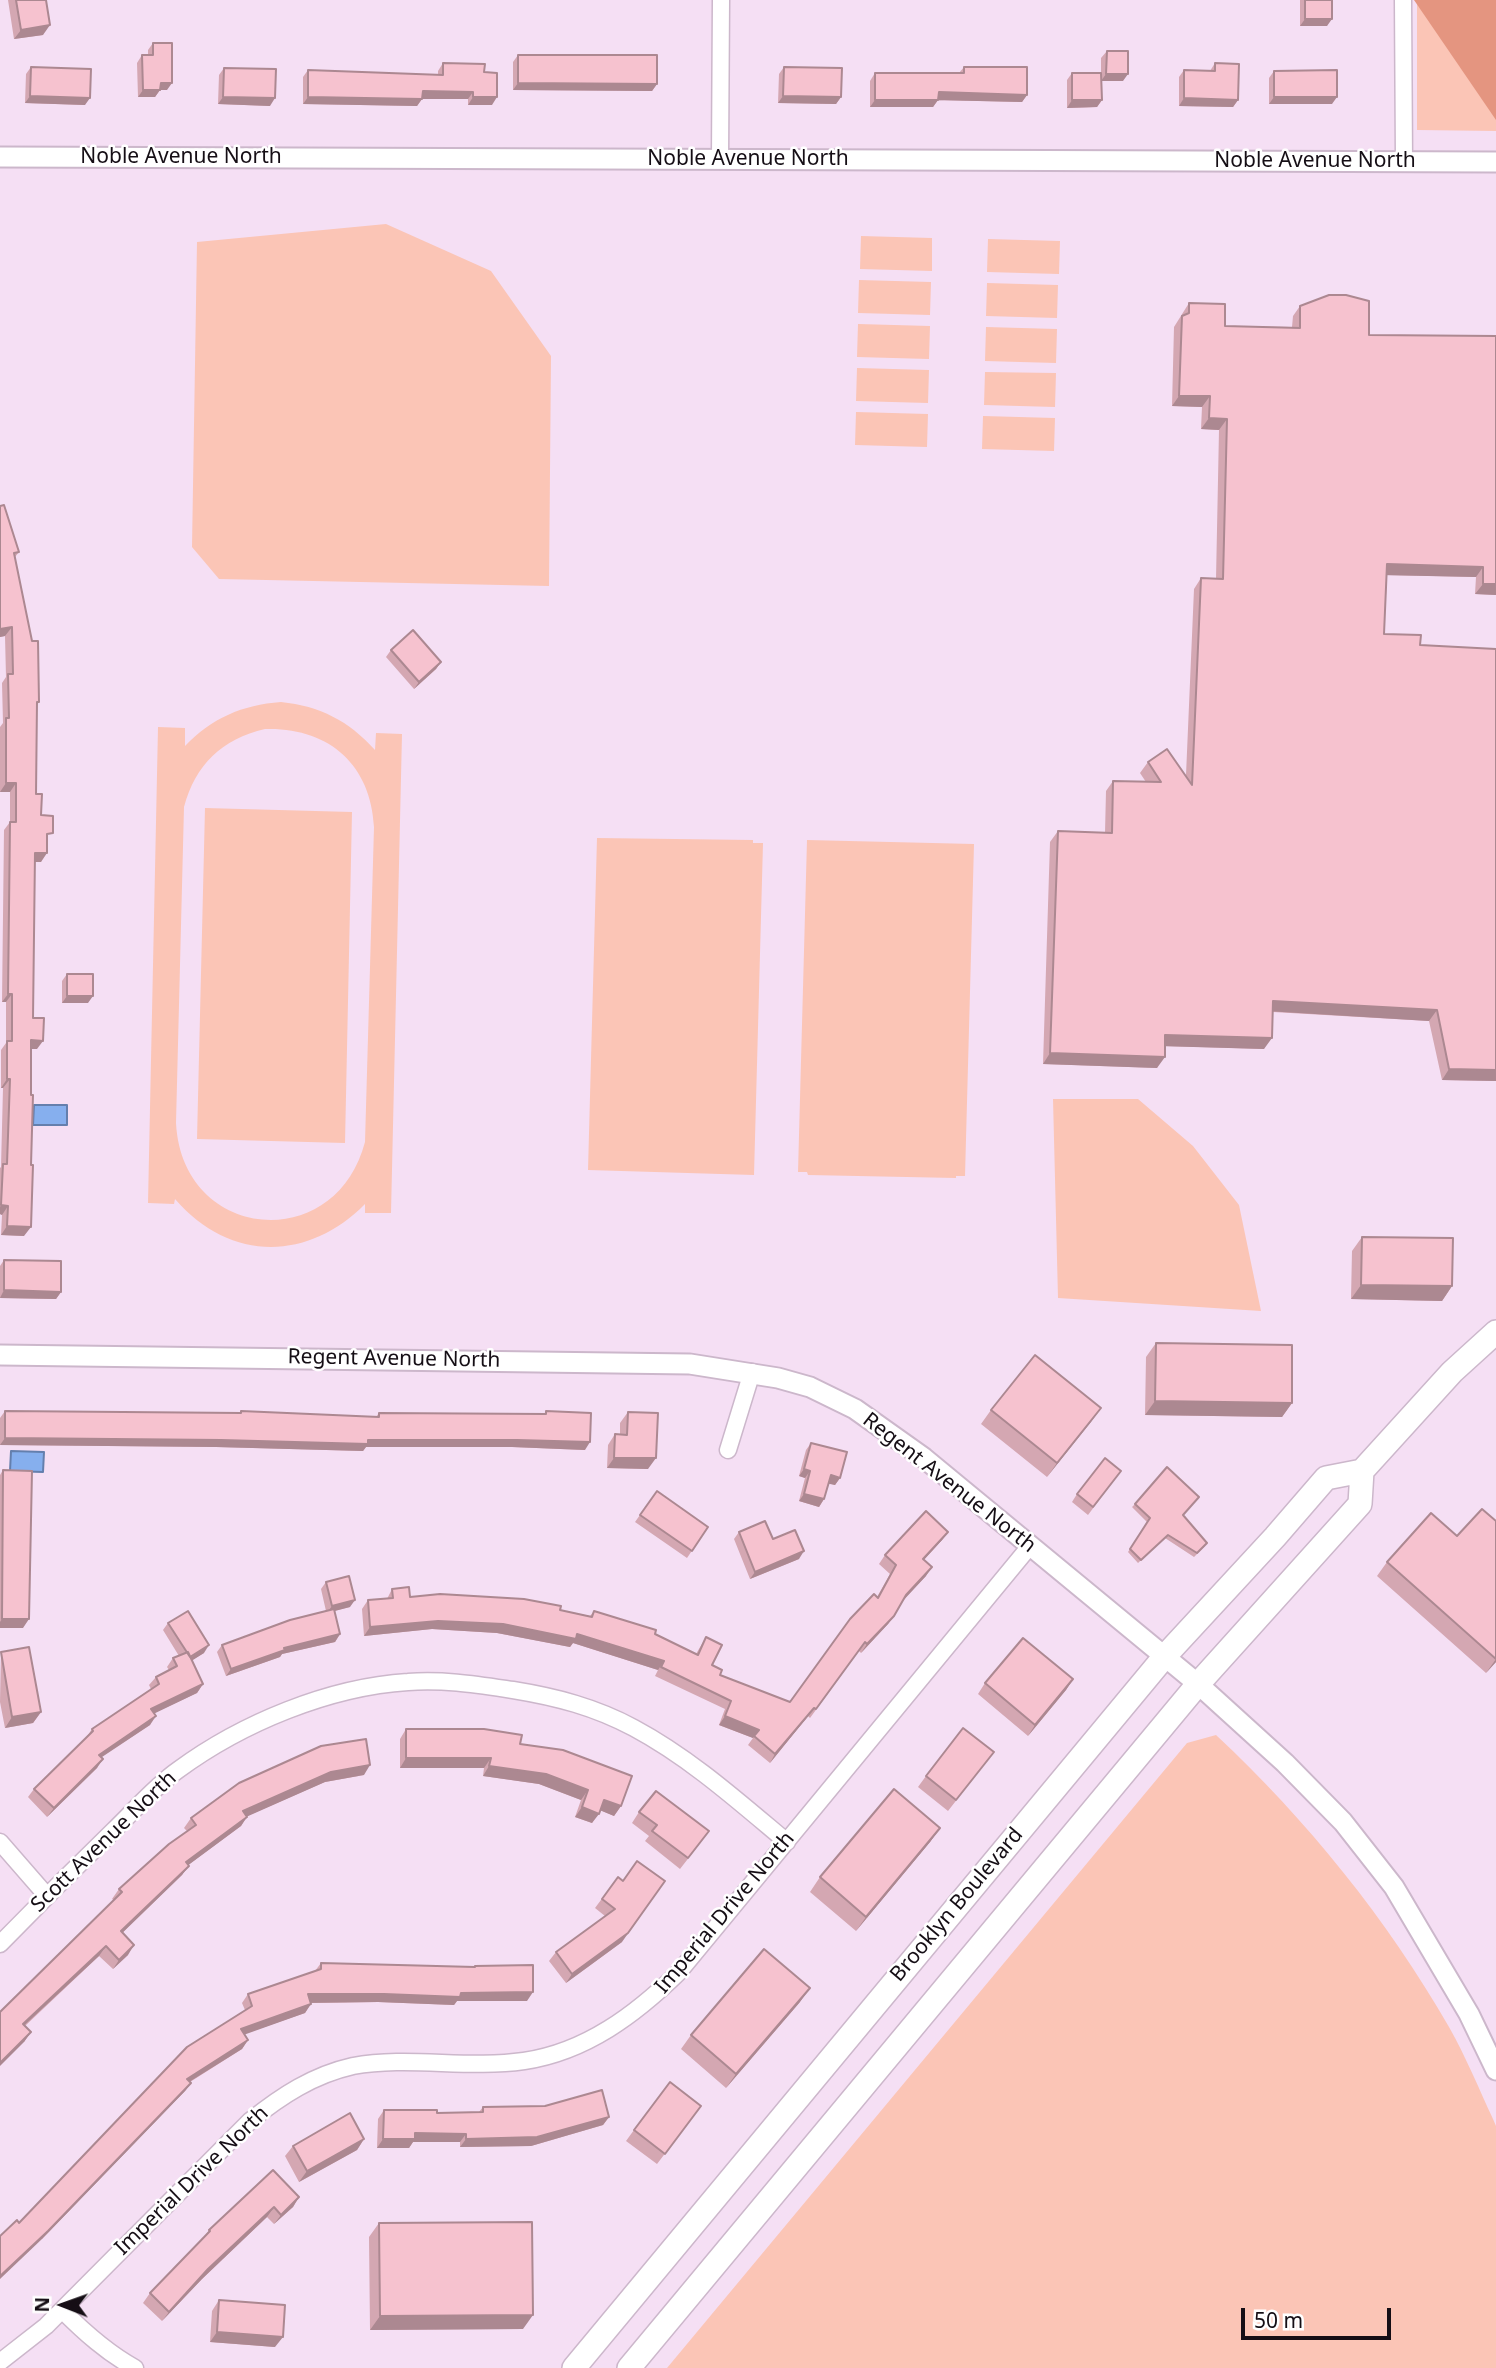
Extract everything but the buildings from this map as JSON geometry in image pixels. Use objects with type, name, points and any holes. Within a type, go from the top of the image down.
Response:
[{"type":"main road","points":[[1362,1471],[1452,1372],[1496,1332]]},
{"type":"main road","name":"Brooklyn Boulevard","points":[[574,2368],[1165,1656],[1326,1478],[1362,1471],[1360,1504],[1198,1684],[629,2368]]},
{"type":"street","points":[[720,159],[721,0]]},
{"type":"street","points":[[1403,0],[1404,162]]},
{"type":"street","name":"Noble Avenue North","points":[[0,157],[1496,162]]},
{"type":"street","name":"Regent Avenue North","points":[[0,1355],[660,1362],[752,1372],[810,1387],[855,1409],[924,1458],[1165,1656],[1285,1763],[1343,1822],[1394,1887],[1469,2014],[1496,2070]]},
{"type":"street","points":[[728,1450],[752,1372]]},
{"type":"street","name":"Imperial Drive North","points":[[0,2362],[46,2326],[250,2121],[281,2096],[315,2078],[354,2066],[392,2063],[482,2065],[527,2060],[570,2048],[610,2029],[646,2004],[679,1972],[1030,1546]]},
{"type":"street","name":"Scott Avenue North","points":[[0,1944],[177,1771],[250,1727],[313,1701],[368,1687],[429,1681],[498,1688],[568,1700],[591,1708],[634,1728],[687,1761],[787,1842]]},
{"type":"street","points":[[0,1842],[47,1896]]},
{"type":"street","points":[[62,2310],[119,2360],[135,2368]]},
{"type":"shaded area","points":[[1414,0],[1496,0],[1496,120]]},
{"type":"shaded area","points":[[1417,0],[1496,0],[1496,131],[1417,130]]},
{"type":"shaded area","points":[[386,224],[491,271],[551,356],[549,586],[219,579],[192,547],[197,242]]},
{"type":"shaded area","points":[[861,236],[932,238],[932,271],[860,269]]},
{"type":"shaded area","points":[[988,239],[1060,241],[1059,274],[987,272]]},
{"type":"shaded area","points":[[859,280],[931,282],[930,315],[858,313]]},
{"type":"shaded area","points":[[987,283],[1058,285],[1057,318],[986,316]]},
{"type":"shaded area","points":[[858,324],[930,326],[929,359],[857,357]]},
{"type":"shaded area","points":[[986,327],[1057,329],[1056,363],[985,361]]},
{"type":"shaded area","points":[[857,368],[929,370],[928,403],[856,401]]},
{"type":"shaded area","points":[[985,372],[1056,373],[1055,407],[984,405]]},
{"type":"shaded area","points":[[856,412],[928,414],[927,447],[855,445]]},
{"type":"shaded area","points":[[983,416],[1055,418],[1054,451],[982,449]]},
{"type":"shaded area","points":[[281,702],[321,711],[344,723],[375,750],[376,733],[402,734],[391,1213],[365,1213],[365,1204],[343,1223],[319,1237],[294,1245],[269,1247],[244,1244],[219,1235],[196,1220],[175,1199],[174,1204],[148,1203],[158,727],[185,728],[185,746],[217,721],[241,710]],"holes":[[[265,729],[288,730],[308,735],[342,754],[365,785],[371,805],[374,827],[365,1142],[349,1179],[324,1204],[294,1217],[262,1219],[231,1211],[204,1192],[185,1162],[176,1123],[184,807],[195,778],[212,756],[223,747]]]},
{"type":"shaded area","points":[[205,808],[352,812],[345,1143],[197,1139]]},
{"type":"shaded area","points":[[597,838],[753,840],[753,843],[763,843],[754,1175],[588,1170]]},
{"type":"shaded area","points":[[807,840],[974,844],[965,1176],[808,1175],[807,1172],[798,1172]]},
{"type":"shaded area","points":[[1053,1099],[1138,1099],[1193,1146],[1239,1205],[1261,1311],[1058,1298]]},
{"type":"shaded area","points":[[1216,1735],[1282,1801],[1372,1910],[1449,2027],[1493,2119],[1496,2126],[1496,2368],[667,2368],[1187,1743]]},
{"type":"water","points":[[34,1105],[67,1105],[67,1125],[33,1125]]},
{"type":"water","points":[[11,1451],[44,1452],[43,1472],[10,1471]]}]
